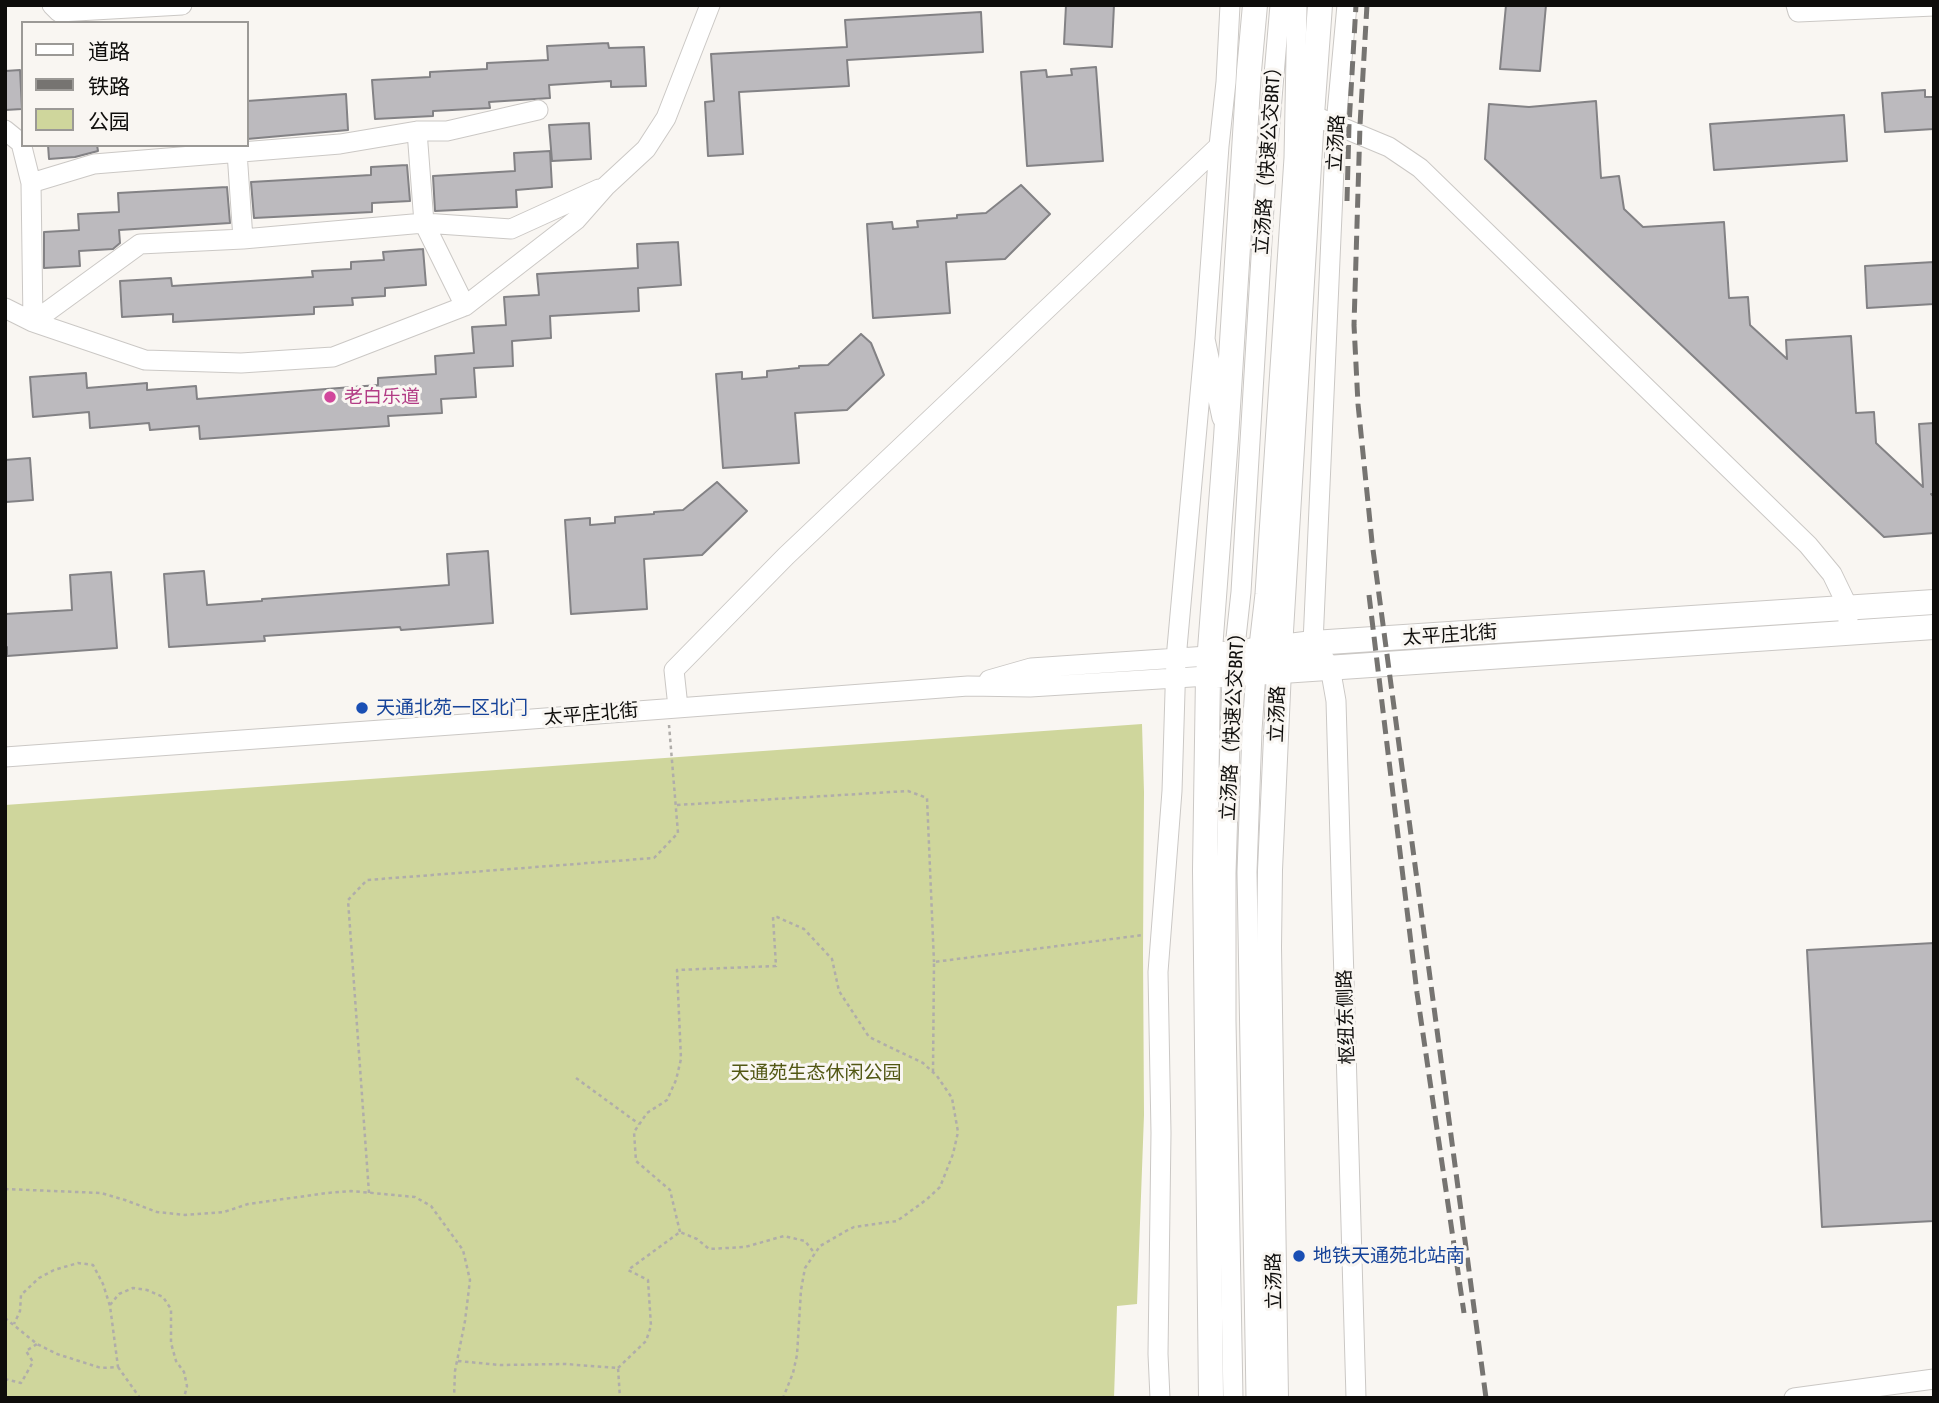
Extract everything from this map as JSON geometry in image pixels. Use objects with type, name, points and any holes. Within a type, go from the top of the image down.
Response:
[{"type":"main road","name":"立汤路","points":[[1255,5],[1226,438],[1244,663],[1270,870],[1276,1398]]},
{"type":"main road","name":"立汤路","points":[[1211,1398],[1205,870],[1244,663],[1311,115],[1321,5]]},
{"type":"main road","name":"太平庄北街","points":[[1244,663],[1313,643],[1934,602]]},
{"type":"main road","name":"太平庄北街","points":[[1244,663],[1330,667],[1934,627]]},
{"type":"street","points":[[52,5],[59,12],[183,5]]},
{"type":"street","points":[[5,308],[33,322],[145,359],[241,363],[333,357],[465,306],[576,220],[606,186],[646,149],[666,118],[710,5]]},
{"type":"street","name":"立汤路","points":[[1226,438],[1205,339],[1230,5]]},
{"type":"street","name":"立汤路（快速公交BRT）","points":[[1256,1398],[1241,592],[1267,157],[1280,5]]},
{"type":"street","name":"立汤路（快速公交BRT）","points":[[1233,1398],[1226,873],[1244,663],[1265,594],[1294,158],[1297,5]]},
{"type":"street","name":"立汤路","points":[[1313,643],[1336,124],[1347,5]]},
{"type":"street","points":[[1796,5],[1798,12],[1934,6]]},
{"type":"street","points":[[31,183],[94,164],[340,144],[417,131],[447,131],[538,110]]},
{"type":"street","points":[[1311,115],[1389,148],[1420,168],[1808,545],[1832,574],[1847,608],[1849,633]]},
{"type":"street","points":[[5,130],[21,144]]},
{"type":"street","points":[[417,131],[424,223],[465,306]]},
{"type":"street","points":[[673,707],[674,670],[786,556],[1219,146]]},
{"type":"street","points":[[22,147],[31,183],[33,322]]},
{"type":"street","points":[[237,152],[243,239]]},
{"type":"street","points":[[33,322],[140,244],[243,239],[424,223],[511,229],[606,186]]},
{"type":"street","points":[[1160,1398],[1158,1354],[1161,1133],[1158,972],[1172,791],[1175,668],[1205,339]]},
{"type":"street","name":"枢纽东侧路","points":[[1313,643],[1330,667],[1336,701],[1339,751],[1356,1398]]},
{"type":"street","name":"太平庄北街","points":[[5,757],[968,685],[1031,668],[1175,668],[1244,663]]},
{"type":"street","points":[[1794,1398],[1934,1379]]},
{"type":"path","points":[[369,1193],[348,900],[367,880],[654,858],[678,832],[673,707]]},
{"type":"path","points":[[676,805],[908,791],[928,798],[934,962],[933,1072]]},
{"type":"path","points":[[783,1398],[797,1355],[805,1268],[815,1254],[820,1246],[854,1227],[897,1221],[940,1187],[953,1154],[957,1132],[952,1098],[933,1072],[923,1063],[869,1037],[839,991],[832,959],[804,929],[773,917],[776,966],[677,970],[681,1059],[667,1100],[646,1113],[634,1132],[636,1161],[670,1190],[681,1232],[709,1249],[746,1247],[784,1236],[805,1241],[815,1254]]},
{"type":"path","points":[[934,962],[1143,935]]},
{"type":"path","points":[[576,1078],[639,1124]]},
{"type":"path","points":[[5,1189],[101,1193],[157,1212],[185,1216],[224,1212],[275,1199],[351,1191],[415,1197],[431,1206],[463,1250],[470,1280],[454,1398]]},
{"type":"path","points":[[457,1361],[500,1366],[565,1364],[618,1368],[646,1341],[651,1326],[648,1280],[628,1270],[681,1232]]},
{"type":"path","points":[[14,1324],[20,1311],[21,1295],[39,1278],[54,1269],[78,1263],[93,1265],[110,1306],[118,1367],[140,1398]]},
{"type":"path","points":[[110,1306],[119,1294],[133,1288],[147,1290],[163,1297],[171,1309],[171,1343],[187,1385],[184,1398]]},
{"type":"path","points":[[5,1318],[37,1344],[57,1354],[101,1368],[118,1367]]},
{"type":"path","points":[[5,1379],[20,1383],[33,1362],[26,1351],[37,1344]]},
{"type":"path","points":[[618,1368],[620,1398]]},
{"type":"green space","name":"天通苑生态休闲公园","points":[[1142,724],[1144,1115],[1137,1304],[1117,1306],[1114,1398],[5,1398],[5,805]]},
{"type":"building","points":[[1066,5],[1114,5],[1112,47],[1064,44]]},
{"type":"building","points":[[1506,5],[1546,5],[1540,71],[1500,69]]},
{"type":"building","points":[[981,12],[983,52],[847,60],[849,86],[739,92],[743,154],[708,156],[705,102],[714,101],[711,54],[847,47],[845,20]]},
{"type":"building","points":[[608,43],[609,48],[644,47],[646,86],[611,87],[611,81],[549,85],[550,98],[489,102],[490,108],[433,111],[433,116],[375,119],[372,80],[430,77],[430,72],[487,69],[487,63],[548,60],[547,46]]},
{"type":"building","points":[[1096,67],[1103,161],[1027,166],[1021,72],[1046,70],[1047,77],[1072,75],[1071,69]]},
{"type":"building","points":[[20,70],[21,109],[5,110],[5,71]]},
{"type":"building","points":[[1925,90],[1925,97],[1934,97],[1934,129],[1885,132],[1882,93]]},
{"type":"building","points":[[346,94],[348,130],[248,139],[248,101]]},
{"type":"building","points":[[1596,101],[1601,178],[1619,176],[1624,209],[1643,227],[1724,222],[1729,298],[1748,297],[1750,325],[1787,359],[1786,340],[1851,336],[1856,413],[1874,412],[1876,443],[1923,487],[1919,424],[1934,423],[1934,494],[1931,494],[1934,497],[1934,533],[1884,537],[1485,159],[1489,104],[1529,107]]},
{"type":"building","points":[[1844,115],[1847,161],[1714,170],[1710,124]]},
{"type":"building","points":[[589,123],[591,159],[552,161],[549,125]]},
{"type":"building","points":[[48,147],[97,147],[98,151],[75,157],[49,159]]},
{"type":"building","points":[[550,151],[552,187],[516,190],[517,207],[435,211],[433,176],[515,171],[514,153]]},
{"type":"building","points":[[407,165],[410,201],[372,203],[372,212],[254,218],[251,182],[371,175],[371,167]]},
{"type":"building","points":[[1021,185],[1050,214],[1005,259],[946,262],[950,313],[873,318],[867,224],[892,222],[893,229],[918,227],[917,221],[986,213]]},
{"type":"building","points":[[227,187],[230,223],[119,230],[120,243],[113,249],[79,251],[80,266],[44,268],[44,232],[79,230],[78,214],[119,212],[118,193]]},
{"type":"building","points":[[678,242],[681,285],[638,288],[639,311],[550,316],[551,338],[512,341],[513,366],[474,368],[476,397],[441,399],[442,413],[388,416],[389,426],[200,439],[199,426],[150,430],[149,423],[90,428],[89,412],[33,417],[30,377],[86,373],[87,388],[147,383],[147,390],[196,386],[197,399],[378,385],[378,378],[436,374],[435,356],[474,353],[472,327],[506,325],[504,297],[539,295],[537,274],[638,268],[637,244]]},
{"type":"building","points":[[423,249],[426,285],[385,288],[385,296],[352,298],[353,305],[314,307],[314,314],[173,322],[173,314],[122,317],[120,281],[171,278],[172,286],[313,277],[312,271],[351,269],[351,262],[384,260],[383,252]]},
{"type":"building","points":[[1934,262],[1934,304],[1867,308],[1865,266]]},
{"type":"building","points":[[861,334],[871,343],[884,375],[847,410],[795,413],[799,463],[723,468],[716,374],[742,372],[742,379],[767,377],[767,371],[828,365]]},
{"type":"building","points":[[30,458],[33,500],[6,502],[5,460]]},
{"type":"building","points":[[717,482],[747,511],[702,555],[644,559],[647,609],[571,614],[565,520],[590,518],[590,525],[615,523],[615,517],[683,510]]},
{"type":"building","points":[[488,551],[493,623],[264,636],[265,641],[169,647],[164,574],[204,571],[207,605],[449,585],[447,554]]},
{"type":"building","points":[[111,572],[117,648],[7,656],[5,614],[72,610],[70,575]]},
{"type":"building","points":[[1934,943],[1934,1221],[1822,1227],[1807,950]]},
{"type":"railway","points":[[1347,201],[1356,5]]},
{"type":"railway","points":[[1367,5],[1360,125],[1354,325],[1358,404],[1372,542],[1486,1398]]},
{"type":"railway","points":[[1369,595],[1417,993],[1464,1313]]},
{"type":"place","name":"老白乐道","points":[[330,397]]},
{"type":"place","name":"天通北苑一区北门","points":[[362,708]]},
{"type":"place","name":"地铁天通苑北站南","points":[[1299,1256]]}]
